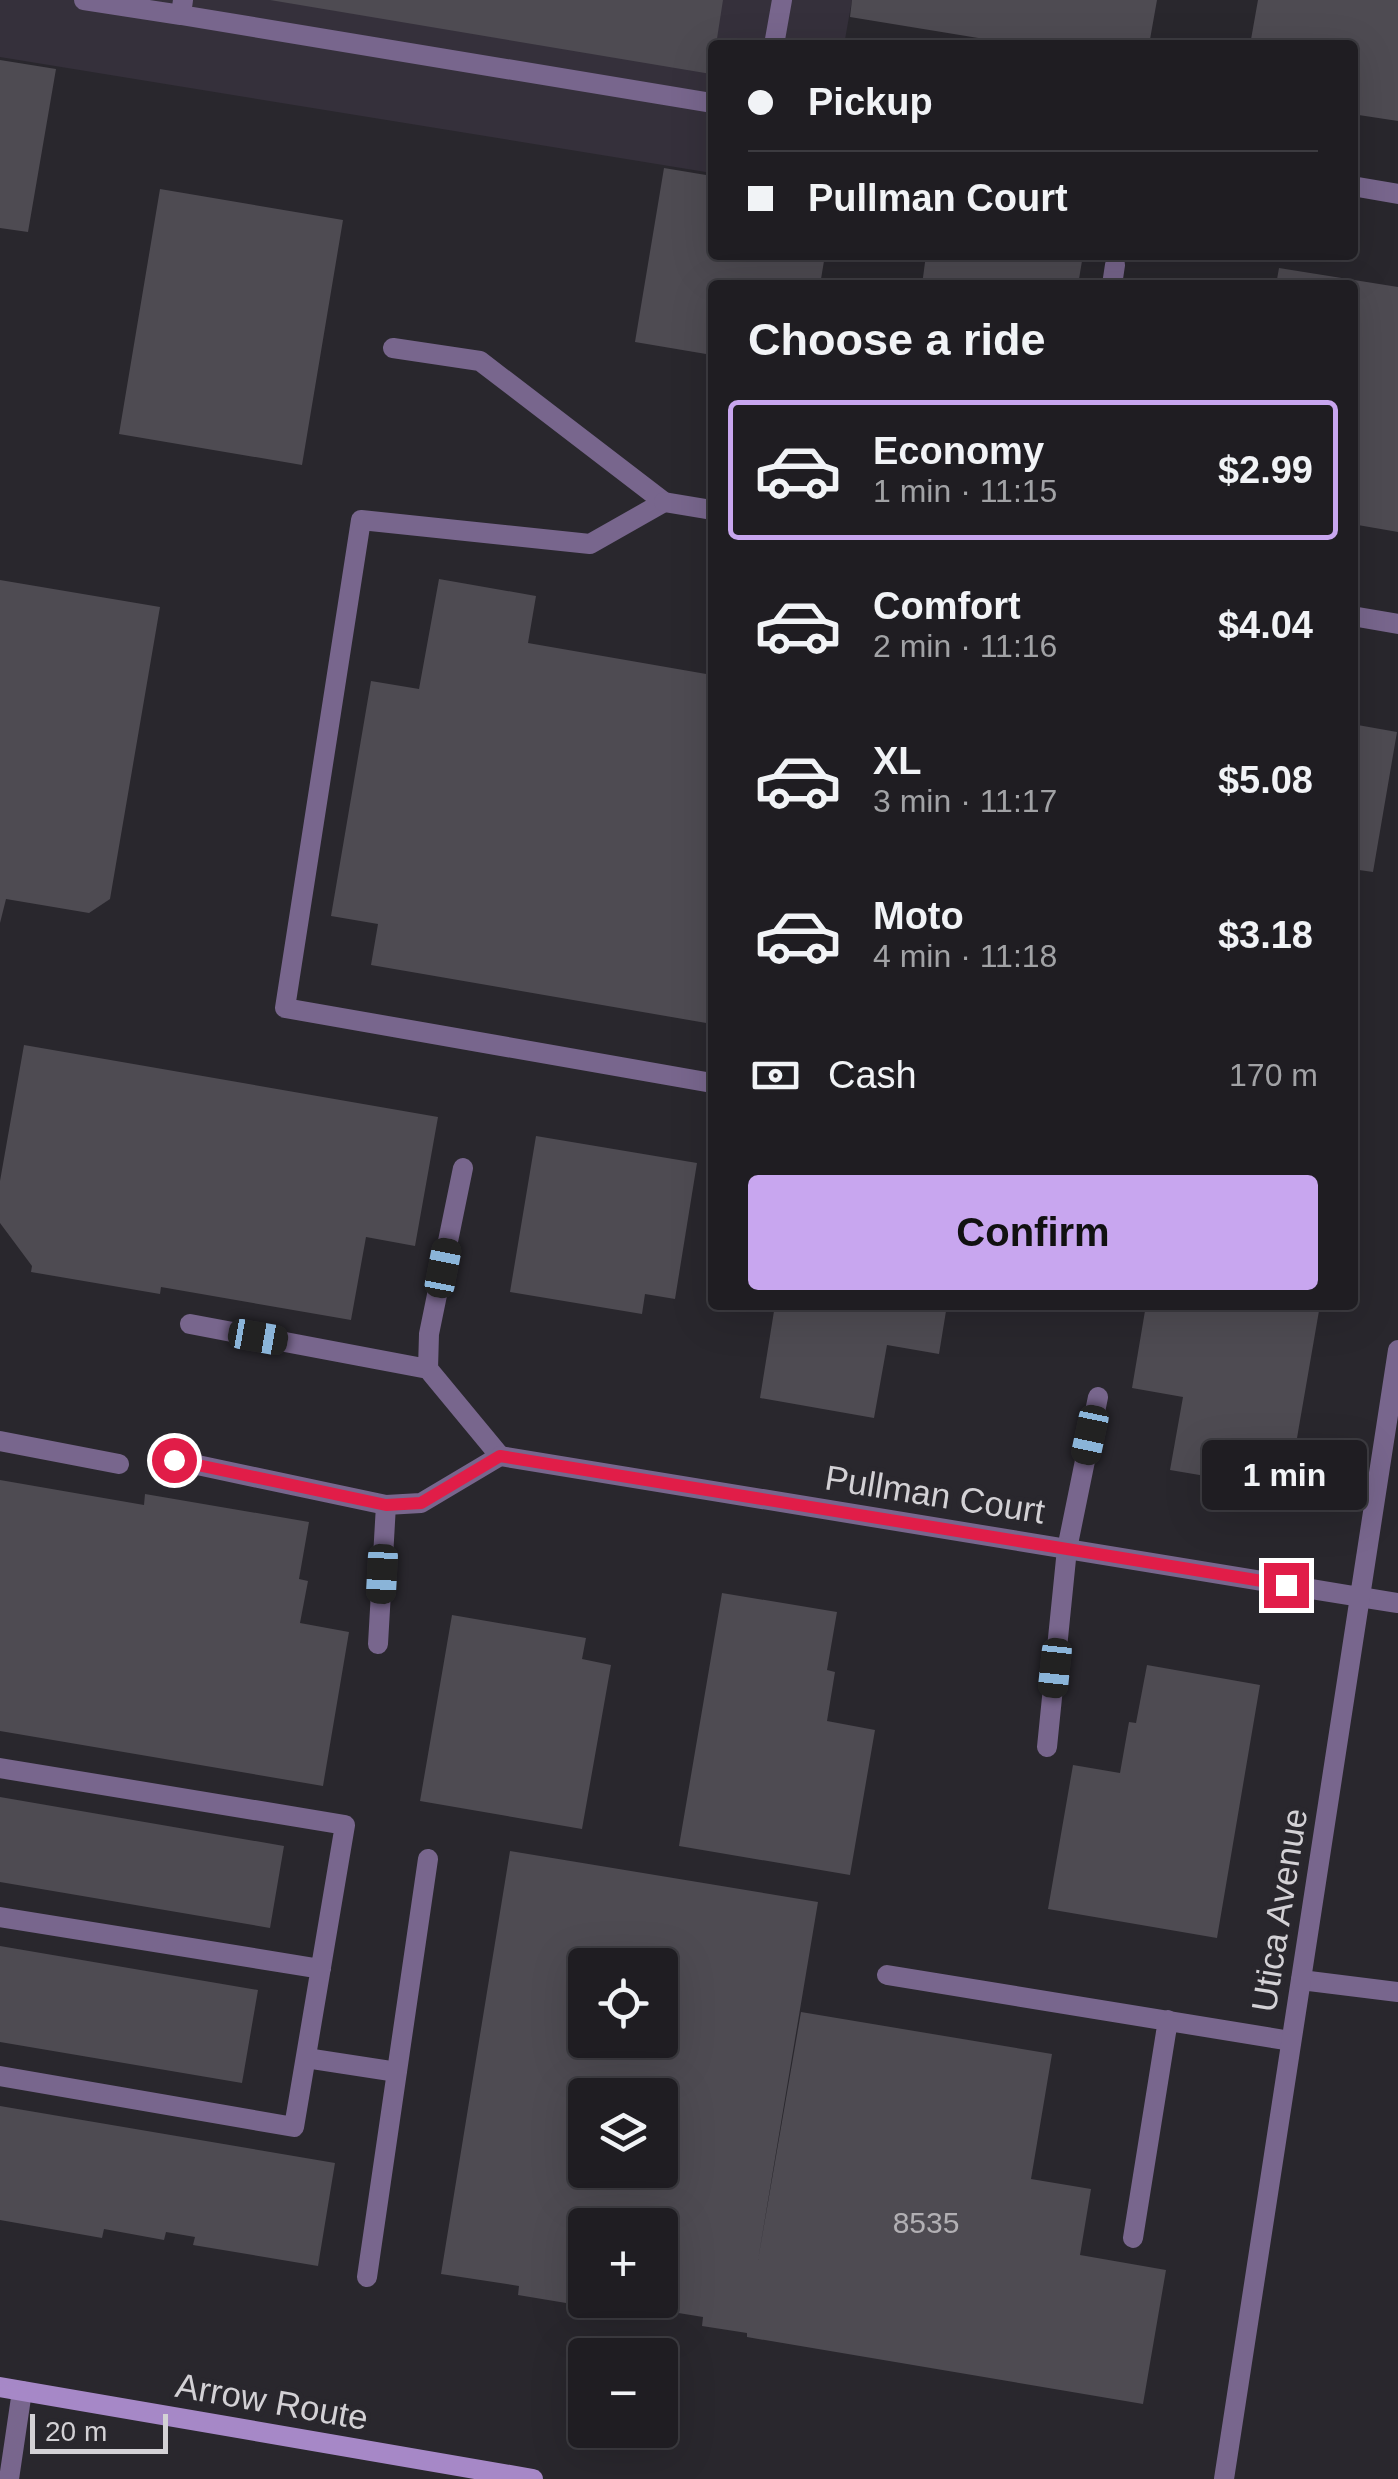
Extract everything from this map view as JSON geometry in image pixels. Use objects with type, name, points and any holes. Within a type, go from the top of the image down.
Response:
[{"type":"main road","name":"Arrow Route","points":[[0,2387],[532,2479]]},
{"type":"street","points":[[84,0],[182,8],[708,102]]},
{"type":"street","points":[[775,40],[782,0]]},
{"type":"street","points":[[1358,187],[1398,194]]},
{"type":"street","points":[[392,348],[480,362],[664,502],[708,509]]},
{"type":"street","points":[[664,502],[590,544],[361,520],[285,1008],[708,1082]]},
{"type":"street","points":[[1358,617],[1398,624]]},
{"type":"street","points":[[428,1369],[429,1334],[464,1168]]},
{"type":"street","points":[[174,1460],[386,1505],[421,1503],[500,1456],[428,1369],[190,1324]]},
{"type":"street","name":"Utica Avenue","points":[[1224,2479],[1398,1350]]},
{"type":"street","points":[[1047,1747],[1067,1549],[1098,1397]]},
{"type":"street","points":[[0,1441],[119,1464]]},
{"type":"street","name":"Pullman Court","points":[[500,1456],[1398,1603]]},
{"type":"street","points":[[378,1644],[386,1505]]},
{"type":"street","points":[[0,1768],[344,1826],[294,2127],[0,2076]]},
{"type":"street","points":[[367,2277],[428,1859]]},
{"type":"street","points":[[0,1917],[321,1969]]},
{"type":"street","points":[[888,1975],[1292,2040]]},
{"type":"street","points":[[1301,1980],[1398,1992]]},
{"type":"street","points":[[1133,2238],[1168,2020]]},
{"type":"street","points":[[306,2058],[397,2072]]},
{"type":"street","points":[[9,2479],[22,2391]]},
{"type":"shaded area","points":[[0,0],[852,0],[845,40],[708,40],[708,172],[0,57]]},
{"type":"building","points":[[270,0],[723,0],[717,40],[708,40],[708,73]]},
{"type":"building","points":[[852,0],[1157,0],[1150,40],[990,40],[850,17]]},
{"type":"building","points":[[1258,0],[1398,0],[1398,121],[1358,115],[1358,40],[1251,40]]},
{"type":"building","points":[[0,60],[56,69],[28,232],[0,228]]},
{"type":"building","points":[[664,168],[708,175],[708,260],[824,260],[821,280],[708,280],[708,354],[635,342]]},
{"type":"building","points":[[160,189],[343,220],[302,465],[119,434]]},
{"type":"building","points":[[925,260],[1082,260],[1079,280],[923,280]]},
{"type":"building","points":[[1279,268],[1354,280],[1277,280]]},
{"type":"building","points":[[1358,281],[1398,287],[1398,532],[1358,525]]},
{"type":"building","points":[[439,579],[536,596],[528,643],[708,674],[708,1023],[371,965],[378,924],[331,916],[371,681],[419,689]]},
{"type":"building","points":[[0,580],[160,607],[110,899],[89,913],[6,899],[0,923]]},
{"type":"building","points":[[1358,725],[1397,732],[1373,872],[1358,870]]},
{"type":"building","points":[[24,1045],[438,1117],[415,1246],[366,1237],[351,1320],[161,1287],[160,1294],[31,1272],[32,1266],[0,1223],[0,1181]]},
{"type":"building","points":[[536,1136],[697,1163],[675,1299],[645,1294],[642,1314],[510,1292]]},
{"type":"building","points":[[774,1310],[946,1310],[939,1354],[887,1345],[874,1418],[760,1398]]},
{"type":"building","points":[[1145,1310],[1319,1310],[1288,1490],[1170,1470],[1183,1397],[1132,1388]]},
{"type":"building","points":[[0,1480],[144,1505],[145,1494],[309,1522],[299,1579],[308,1581],[300,1623],[349,1632],[323,1786],[0,1731]]},
{"type":"building","points":[[722,1593],[837,1612],[827,1670],[835,1672],[827,1721],[875,1730],[850,1875],[679,1846]]},
{"type":"building","points":[[452,1615],[586,1638],[582,1659],[611,1665],[582,1829],[420,1801]]},
{"type":"building","points":[[1147,1665],[1260,1685],[1217,1938],[1048,1909],[1073,1765],[1120,1773],[1129,1722],[1136,1723]]},
{"type":"building","points":[[0,1797],[284,1846],[270,1928],[0,1882]]},
{"type":"building","points":[[510,1851],[818,1902],[758,2260],[801,2012],[1052,2054],[1031,2179],[1091,2189],[1080,2255],[1166,2270],[1143,2404],[702,2326],[703,2317],[678,2313],[678,2208],[568,2208],[568,2303],[518,2295],[519,2286],[441,2274]]},
{"type":"building","points":[[0,1946],[258,1990],[242,2083],[0,2042]]},
{"type":"building","points":[[0,2106],[335,2163],[318,2266],[193,2245],[195,2237],[166,2232],[164,2240],[104,2229],[102,2238],[0,2220]]},
{"type":"route","points":[[174,1460],[386,1505],[421,1503],[500,1456],[1286,1585]]}]
